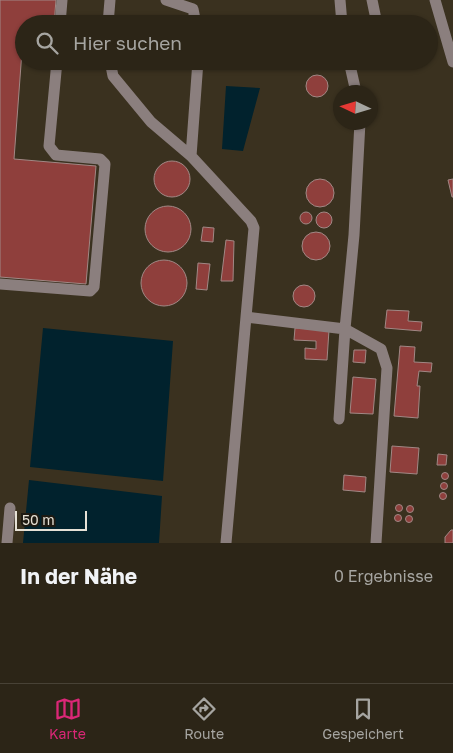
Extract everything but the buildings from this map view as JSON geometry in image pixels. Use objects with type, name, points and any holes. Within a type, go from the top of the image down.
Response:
[{"type":"lane","points":[[61,15],[62,0]]},
{"type":"lane","points":[[109,15],[110,0]]},
{"type":"lane","points":[[166,0],[193,9],[194,15]]},
{"type":"lane","points":[[340,0],[341,15]]},
{"type":"lane","points":[[372,0],[375,15]]},
{"type":"lane","points":[[435,0],[453,62]]},
{"type":"lane","points":[[0,284],[90,291],[94,287],[105,164],[100,159],[56,155],[49,146],[56,70]]},
{"type":"lane","points":[[112,70],[113,76],[151,122],[191,156],[251,222],[254,228],[226,543]]},
{"type":"lane","points":[[191,156],[197,70]]},
{"type":"lane","points":[[351,70],[354,85]]},
{"type":"lane","points":[[339,419],[354,235],[360,130]]},
{"type":"lane","points":[[246,317],[345,329],[381,348],[387,368],[376,543]]},
{"type":"lane","points":[[7,543],[10,508]]},
{"type":"water","points":[[226,86],[260,88],[243,151],[222,149]]},
{"type":"water","points":[[43,328],[173,341],[163,481],[30,467]]},
{"type":"water","points":[[29,480],[162,496],[159,543],[23,543]]}]
